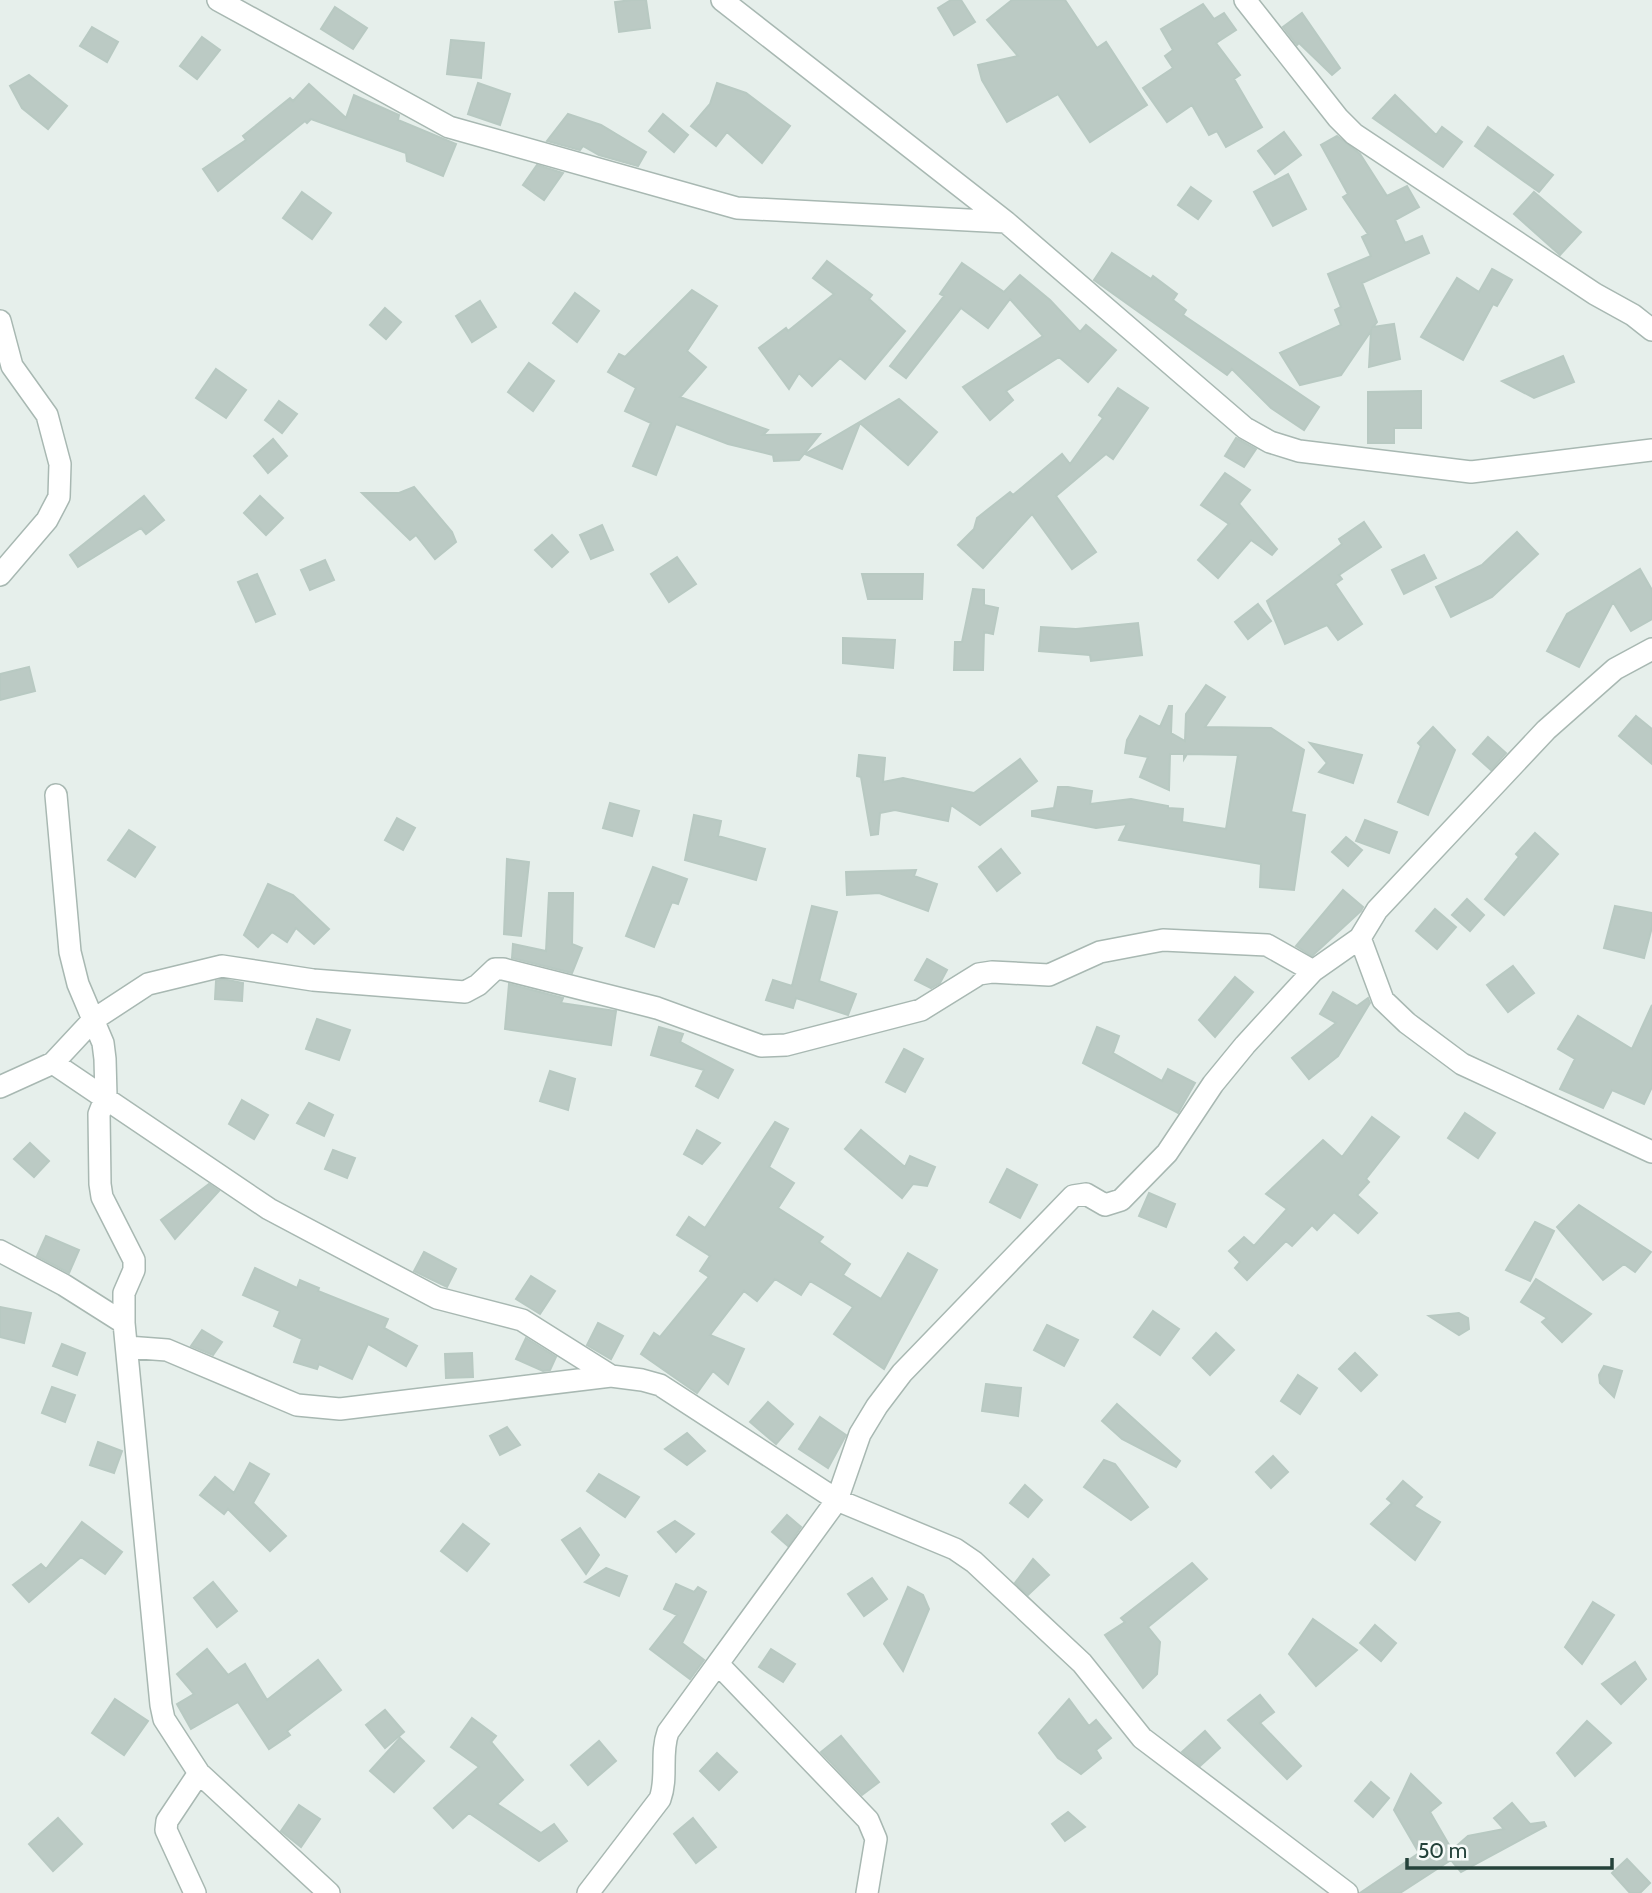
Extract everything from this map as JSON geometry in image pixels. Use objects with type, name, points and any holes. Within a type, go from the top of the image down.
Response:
[{"type":"street","points":[[218,0],[449,127],[462,131],[737,208],[1006,222]]},
{"type":"street","points":[[722,0],[1006,222],[1245,428],[1270,442],[1299,451],[1471,472],[1652,450]]},
{"type":"street","points":[[1245,0],[1338,118],[1354,134],[1652,330]]},
{"type":"street","points":[[0,321],[12,366],[47,415],[60,464],[59,497],[47,520],[0,575]]},
{"type":"street","points":[[588,1893],[660,1799],[665,1785],[664,1743],[668,1732],[837,1500],[860,1434],[902,1373],[1073,1196],[1086,1194],[1105,1205],[1121,1200],[1167,1153],[1213,1084],[1312,971],[1360,938],[1377,910],[1546,730],[1615,669],[1652,649]]},
{"type":"street","points":[[56,794],[70,952],[78,984],[103,1043],[106,1096],[99,1114],[102,1197],[134,1260],[124,1293],[124,1323],[164,1719],[199,1773],[328,1893]]},
{"type":"street","points":[[1360,938],[1383,1000],[1418,1031],[1462,1063],[1652,1152]]},
{"type":"street","points":[[0,1087],[53,1063],[93,1020],[148,984],[222,966],[313,980],[465,992],[478,985],[495,969],[503,969],[657,1008],[710,1030],[761,1046],[786,1045],[921,1010],[979,974],[992,972],[1049,975],[1100,951],[1163,940],[1267,945],[1312,971]]},
{"type":"street","points":[[53,1063],[106,1096],[269,1209],[437,1298],[522,1320],[611,1376]]},
{"type":"street","points":[[0,1251],[64,1284],[124,1323]]},
{"type":"street","points":[[127,1347],[167,1350],[297,1405],[317,1408],[340,1409],[611,1376],[660,1385],[837,1500],[955,1549],[974,1562],[1082,1663],[1142,1738],[1347,1893]]},
{"type":"street","points":[[718,1664],[868,1820],[876,1839],[867,1893]]},
{"type":"street","points":[[195,1893],[166,1826],[199,1773]]},
{"type":"building","points":[[646,0],[650,28],[619,32],[615,2]]},
{"type":"building","points":[[951,0],[961,0],[975,22],[954,35],[938,8]]},
{"type":"building","points":[[1012,0],[1065,0],[1097,48],[1106,42],[1147,105],[1090,142],[1058,94],[1007,122],[982,80],[978,65],[1018,56],[987,20]]},
{"type":"building","points":[[1203,4],[1214,19],[1224,13],[1236,30],[1216,43],[1240,75],[1234,79],[1262,127],[1226,147],[1217,131],[1209,135],[1192,105],[1167,122],[1143,88],[1173,68],[1165,56],[1173,50],[1161,29]]},
{"type":"building","points":[[335,7],[367,28],[353,49],[321,29]]},
{"type":"building","points":[[1302,13],[1340,68],[1332,75],[1299,43],[1297,45],[1283,27]]},
{"type":"building","points":[[92,27],[118,42],[107,62],[80,46]]},
{"type":"building","points":[[202,37],[220,50],[197,79],[180,66]]},
{"type":"building","points":[[451,40],[484,43],[481,78],[447,74]]},
{"type":"building","points":[[29,75],[67,106],[48,129],[22,108],[10,86]]},
{"type":"building","points":[[478,83],[510,94],[500,125],[468,114]]},
{"type":"building","points":[[717,83],[746,93],[790,126],[762,163],[727,132],[716,146],[691,126],[710,104]]},
{"type":"building","points":[[309,84],[346,118],[354,95],[399,115],[398,120],[456,144],[443,176],[407,161],[406,153],[311,119],[218,191],[203,169],[246,140],[243,136],[290,98],[293,101]]},
{"type":"building","points":[[1395,95],[1436,135],[1442,127],[1462,142],[1443,167],[1373,118]]},
{"type":"building","points":[[568,114],[601,125],[646,152],[638,166],[599,155],[583,146],[580,150],[547,141]]},
{"type":"building","points":[[663,114],[688,135],[674,152],[649,131]]},
{"type":"building","points":[[1488,127],[1553,175],[1539,192],[1475,146]]},
{"type":"building","points":[[1284,132],[1301,155],[1275,174],[1258,151]]},
{"type":"building","points":[[1337,136],[1360,154],[1387,196],[1407,186],[1419,207],[1395,220],[1405,243],[1422,236],[1429,253],[1362,283],[1377,322],[1373,327],[1394,324],[1400,359],[1369,367],[1371,331],[1341,375],[1300,385],[1280,353],[1341,325],[1335,310],[1341,307],[1328,274],[1371,256],[1362,237],[1368,234],[1343,197],[1348,194],[1321,145]]},
{"type":"building","points":[[537,165],[563,173],[544,200],[523,185]]},
{"type":"building","points":[[1288,174],[1306,209],[1273,226],[1254,192]]},
{"type":"building","points":[[1191,187],[1211,201],[1198,219],[1178,205]]},
{"type":"building","points":[[302,192],[331,213],[312,239],[283,218]]},
{"type":"building","points":[[1534,192],[1581,232],[1560,255],[1514,214]]},
{"type":"building","points":[[1112,253],[1151,279],[1153,276],[1177,294],[1173,300],[1186,310],[1183,315],[1319,407],[1304,430],[1271,408],[1232,369],[1227,375],[1094,280]]},
{"type":"building","points":[[827,261],[872,295],[869,299],[905,331],[865,379],[840,358],[812,386],[799,373],[789,389],[759,348],[786,328],[788,331],[834,294],[813,278]]},
{"type":"building","points":[[962,263],[1004,292],[1020,275],[1050,300],[1080,332],[1086,325],[1116,350],[1088,382],[1059,357],[1006,391],[1013,400],[990,420],[963,387],[1043,336],[1010,299],[988,328],[961,308],[906,378],[890,366],[944,296],[940,294]]},
{"type":"building","points":[[1492,269],[1512,280],[1497,306],[1493,304],[1463,360],[1421,337],[1457,278],[1479,292]]},
{"type":"building","points":[[692,290],[717,306],[687,351],[706,367],[680,397],[768,430],[763,435],[820,434],[799,460],[774,461],[773,455],[728,444],[676,424],[656,475],[633,466],[651,423],[625,411],[636,388],[608,372],[619,354],[625,357]]},
{"type":"building","points":[[575,293],[599,311],[577,342],[553,323]]},
{"type":"building","points":[[480,301],[496,327],[472,342],[456,316]]},
{"type":"building","points":[[385,308],[401,322],[386,339],[370,325]]},
{"type":"building","points":[[1563,356],[1574,382],[1534,398],[1502,381]]},
{"type":"building","points":[[529,363],[554,381],[533,411],[508,392]]},
{"type":"building","points":[[216,369],[246,390],[226,418],[196,398]]},
{"type":"building","points":[[1118,388],[1148,408],[1113,459],[1106,454],[1056,496],[1096,552],[1072,569],[1032,514],[983,568],[958,545],[974,529],[977,518],[1010,492],[1013,495],[1062,454],[1070,464],[1103,418],[1099,415]]},
{"type":"building","points":[[1421,391],[1421,428],[1394,428],[1394,443],[1368,443],[1368,392]]},
{"type":"building","points":[[899,399],[937,432],[908,465],[860,423],[842,469],[805,454]]},
{"type":"building","points":[[279,401],[297,414],[282,433],[265,420]]},
{"type":"building","points":[[1236,438],[1256,449],[1244,467],[1225,456]]},
{"type":"building","points":[[273,439],[287,456],[268,473],[254,456]]},
{"type":"building","points":[[1225,473],[1250,490],[1239,504],[1277,549],[1272,555],[1251,540],[1218,578],[1198,560],[1229,524],[1201,505]]},
{"type":"building","points":[[414,487],[452,532],[456,542],[435,559],[416,535],[410,540],[362,493],[399,493]]},
{"type":"building","points":[[144,496],[164,520],[146,534],[141,528],[78,567],[70,555]]},
{"type":"building","points":[[260,496],[283,518],[266,535],[244,513]]},
{"type":"building","points":[[1364,522],[1381,547],[1339,575],[1342,579],[1335,584],[1362,624],[1338,640],[1327,625],[1285,644],[1267,601],[1342,544],[1339,539]]},
{"type":"building","points":[[602,525],[613,550],[591,559],[580,535]]},
{"type":"building","points":[[1517,532],[1538,554],[1492,597],[1451,617],[1436,587],[1482,565]]},
{"type":"building","points":[[552,535],[568,552],[552,567],[535,550]]},
{"type":"building","points":[[1424,555],[1436,578],[1404,594],[1392,570]]},
{"type":"building","points":[[677,557],[696,584],[669,602],[651,574]]},
{"type":"building","points":[[325,560],[334,580],[310,590],[301,570]]},
{"type":"building","points":[[1640,569],[1652,590],[1652,619],[1631,631],[1613,602],[1579,667],[1547,651],[1567,614]]},
{"type":"building","points":[[257,574],[275,614],[256,622],[238,582]]},
{"type":"building","points":[[862,574],[923,574],[922,599],[868,599]]},
{"type":"building","points":[[973,589],[984,590],[984,605],[998,608],[993,634],[984,632],[983,670],[954,670],[955,642],[962,642]]},
{"type":"building","points":[[1258,604],[1271,621],[1248,639],[1235,622]]},
{"type":"building","points":[[1138,623],[1142,655],[1091,661],[1090,655],[1039,651],[1041,627],[1076,629]]},
{"type":"building","points":[[843,638],[895,640],[893,668],[843,663]]},
{"type":"building","points":[[29,667],[35,691],[0,700],[0,674]]},
{"type":"building","points":[[1206,685],[1225,697],[1205,727],[1271,728],[1304,750],[1291,812],[1305,815],[1294,890],[1260,887],[1261,864],[1119,840],[1127,824],[1096,828],[1032,816],[1032,811],[1054,808],[1058,787],[1068,787],[1092,791],[1090,804],[1131,799],[1183,809],[1182,822],[1226,829],[1238,755],[1187,754],[1184,759],[1184,754],[1170,754],[1169,790],[1140,777],[1148,757],[1125,753],[1127,740],[1140,716],[1160,727],[1169,706],[1172,706],[1171,733],[1185,741],[1186,714]]},
{"type":"building","points":[[1636,716],[1652,729],[1652,764],[1619,736]]},
{"type":"building","points":[[1433,727],[1455,750],[1428,815],[1398,802],[1421,746],[1418,743]]},
{"type":"building","points":[[1488,737],[1506,753],[1491,770],[1473,754]]},
{"type":"building","points":[[1310,743],[1362,755],[1353,783],[1319,772],[1327,763]]},
{"type":"building","points":[[859,755],[885,758],[883,782],[903,778],[974,793],[1020,759],[1037,781],[980,825],[951,805],[948,821],[895,810],[880,813],[878,834],[871,835],[861,777],[857,776]]},
{"type":"building","points":[[610,803],[639,811],[632,836],[603,828]]},
{"type":"building","points":[[694,815],[721,821],[718,836],[765,849],[756,880],[685,860]]},
{"type":"building","points":[[397,818],[415,828],[403,850],[385,840]]},
{"type":"building","points":[[1365,820],[1397,832],[1389,853],[1356,841]]},
{"type":"building","points":[[129,830],[155,847],[135,877],[108,860]]},
{"type":"building","points":[[1535,833],[1558,854],[1504,915],[1485,899],[1519,857],[1516,854]]},
{"type":"building","points":[[1346,837],[1362,850],[1348,866],[1332,852]]},
{"type":"building","points":[[1001,849],[1020,873],[997,891],[979,867]]},
{"type":"building","points":[[507,859],[529,862],[521,936],[504,934]]},
{"type":"building","points":[[653,867],[687,879],[678,904],[672,902],[654,947],[626,936]]},
{"type":"building","points":[[916,870],[914,876],[937,884],[928,911],[879,893],[847,895],[846,872]]},
{"type":"building","points":[[268,884],[293,895],[329,929],[314,944],[296,928],[287,942],[272,932],[258,947],[244,935]]},
{"type":"building","points":[[1343,890],[1363,907],[1361,911],[1312,956],[1296,946]]},
{"type":"building","points":[[549,893],[573,893],[572,944],[582,948],[572,973],[512,958],[513,944],[546,951]]},
{"type":"building","points":[[1467,899],[1484,915],[1470,931],[1452,915]]},
{"type":"building","points":[[812,906],[837,912],[819,981],[856,994],[848,1015],[796,998],[793,1008],[766,1000],[773,980],[792,986]]},
{"type":"building","points":[[1615,906],[1652,913],[1652,927],[1644,958],[1604,948]]},
{"type":"building","points":[[1435,909],[1456,927],[1437,949],[1416,931]]},
{"type":"building","points":[[927,959],[947,970],[940,983],[931,988],[915,980]]},
{"type":"building","points":[[1513,966],[1534,993],[1508,1012],[1487,985]]},
{"type":"building","points":[[1235,977],[1253,992],[1215,1037],[1199,1020]]},
{"type":"building","points":[[223,979],[243,983],[242,1001],[215,999],[216,981]]},
{"type":"building","points":[[509,984],[563,998],[561,1003],[616,1011],[611,1045],[505,1029]]},
{"type":"building","points":[[1333,992],[1357,1006],[1368,998],[1370,1003],[1338,1056],[1309,1079],[1292,1058],[1336,1023],[1320,1014]]},
{"type":"building","points":[[1652,1005],[1652,1087],[1644,1104],[1612,1090],[1603,1108],[1560,1089],[1575,1059],[1558,1049],[1578,1016],[1632,1049]]},
{"type":"building","points":[[317,1019],[350,1030],[339,1060],[306,1049]]},
{"type":"building","points":[[659,1027],[683,1034],[680,1042],[733,1070],[718,1098],[696,1086],[704,1070],[651,1055]]},
{"type":"building","points":[[1097,1027],[1119,1036],[1113,1053],[1162,1081],[1168,1069],[1195,1083],[1178,1113],[1083,1063]]},
{"type":"building","points":[[904,1049],[923,1059],[905,1092],[886,1082]]},
{"type":"building","points":[[550,1071],[575,1079],[568,1110],[540,1101]]},
{"type":"building","points":[[242,1100],[268,1115],[254,1139],[229,1124]]},
{"type":"building","points":[[309,1103],[333,1115],[324,1136],[297,1123]]},
{"type":"building","points":[[1465,1113],[1495,1133],[1478,1158],[1448,1138]]},
{"type":"building","points":[[1372,1117],[1399,1137],[1357,1195],[1377,1213],[1358,1233],[1334,1212],[1317,1230],[1312,1225],[1292,1246],[1286,1241],[1247,1280],[1235,1268],[1240,1262],[1229,1251],[1244,1237],[1254,1246],[1287,1209],[1266,1194],[1323,1140],[1342,1157]]},
{"type":"building","points":[[775,1122],[788,1129],[769,1167],[794,1183],[778,1208],[823,1237],[819,1242],[850,1264],[843,1275],[881,1299],[908,1253],[937,1270],[884,1369],[834,1334],[853,1307],[810,1281],[801,1295],[775,1279],[757,1301],[744,1291],[710,1335],[744,1349],[728,1384],[713,1371],[697,1393],[641,1354],[654,1333],[660,1337],[709,1277],[700,1271],[710,1256],[677,1235],[689,1217],[705,1228]]},
{"type":"building","points":[[697,1130],[720,1143],[702,1164],[684,1154]]},
{"type":"building","points":[[861,1130],[905,1167],[910,1156],[935,1167],[927,1186],[913,1184],[902,1198],[845,1149]]},
{"type":"building","points":[[30,1143],[49,1161],[34,1177],[14,1159]]},
{"type":"building","points":[[333,1150],[355,1158],[347,1178],[325,1169]]},
{"type":"building","points":[[1007,1169],[1037,1185],[1020,1218],[990,1202]]},
{"type":"building","points":[[209,1184],[219,1191],[175,1239],[161,1220]]},
{"type":"building","points":[[1149,1193],[1175,1204],[1166,1227],[1139,1216]]},
{"type":"building","points":[[1579,1205],[1651,1252],[1635,1272],[1624,1264],[1603,1280],[1557,1227]]},
{"type":"building","points":[[1535,1222],[1554,1231],[1530,1281],[1506,1270]]},
{"type":"building","points":[[46,1236],[79,1250],[69,1273],[37,1256]]},
{"type":"building","points":[[424,1252],[456,1269],[447,1287],[414,1271]]},
{"type":"building","points":[[255,1268],[297,1288],[300,1280],[319,1288],[318,1291],[388,1319],[384,1328],[417,1346],[406,1366],[368,1344],[352,1379],[319,1364],[317,1369],[294,1362],[302,1339],[274,1326],[280,1311],[243,1295]]},
{"type":"building","points":[[531,1276],[555,1291],[540,1314],[516,1299]]},
{"type":"building","points":[[1536,1279],[1591,1314],[1562,1342],[1542,1322],[1547,1318],[1521,1302]]},
{"type":"building","points":[[0,1307],[31,1313],[24,1343],[0,1337]]},
{"type":"building","points":[[1153,1311],[1179,1329],[1160,1355],[1134,1337]]},
{"type":"building","points":[[1459,1313],[1468,1318],[1469,1329],[1459,1335],[1429,1316]]},
{"type":"building","points":[[598,1323],[623,1336],[611,1359],[587,1345]]},
{"type":"building","points":[[1047,1325],[1078,1340],[1064,1366],[1034,1350]]},
{"type":"building","points":[[202,1330],[222,1342],[213,1355],[191,1346]]},
{"type":"building","points":[[1216,1333],[1234,1350],[1210,1375],[1193,1358]]},
{"type":"building","points":[[526,1338],[556,1357],[550,1370],[543,1371],[516,1359]]},
{"type":"building","points":[[62,1344],[85,1353],[77,1375],[53,1366]]},
{"type":"building","points":[[472,1353],[473,1377],[446,1378],[445,1354]]},
{"type":"building","points":[[1355,1353],[1377,1375],[1361,1391],[1339,1369]]},
{"type":"building","points":[[1604,1366],[1622,1371],[1614,1397],[1600,1383],[1599,1375]]},
{"type":"building","points":[[1298,1375],[1317,1388],[1300,1414],[1281,1401]]},
{"type":"building","points":[[986,1384],[1021,1388],[1018,1416],[982,1411]]},
{"type":"building","points":[[52,1387],[75,1395],[65,1422],[42,1413]]},
{"type":"building","points":[[768,1402],[793,1424],[776,1444],[750,1422]]},
{"type":"building","points":[[1117,1404],[1180,1461],[1176,1467],[1122,1439],[1102,1421]]},
{"type":"building","points":[[820,1417],[846,1435],[828,1468],[799,1449]]},
{"type":"building","points":[[507,1427],[520,1445],[500,1455],[490,1436]]},
{"type":"building","points":[[687,1433],[705,1451],[687,1465],[665,1449]]},
{"type":"building","points":[[98,1442],[122,1451],[114,1473],[90,1465]]},
{"type":"building","points":[[1273,1456],[1288,1472],[1271,1488],[1256,1472]]},
{"type":"building","points":[[1104,1460],[1115,1464],[1148,1507],[1131,1520],[1084,1487]]},
{"type":"building","points":[[250,1463],[269,1474],[253,1503],[286,1536],[270,1551],[228,1509],[224,1514],[200,1495],[215,1477],[234,1493]]},
{"type":"building","points":[[599,1474],[639,1497],[625,1517],[587,1491]]},
{"type":"building","points":[[1403,1481],[1422,1497],[1414,1506],[1440,1522],[1415,1560],[1371,1524],[1392,1503],[1387,1499]]},
{"type":"building","points":[[1025,1485],[1042,1500],[1028,1517],[1010,1503]]},
{"type":"building","points":[[787,1515],[801,1527],[788,1546],[772,1532]]},
{"type":"building","points":[[675,1521],[694,1534],[676,1552],[658,1532]]},
{"type":"building","points":[[82,1522],[122,1552],[105,1574],[81,1557],[29,1602],[13,1585],[41,1564],[46,1569]]},
{"type":"building","points":[[463,1524],[489,1544],[467,1571],[441,1551]]},
{"type":"building","points":[[580,1528],[599,1555],[586,1574],[562,1540]]},
{"type":"building","points":[[1033,1559],[1049,1575],[1028,1595],[1015,1583]]},
{"type":"building","points":[[1192,1563],[1207,1579],[1148,1627],[1160,1642],[1157,1674],[1143,1688],[1105,1635],[1125,1622],[1121,1618]]},
{"type":"building","points":[[606,1568],[627,1576],[619,1596],[585,1582]]},
{"type":"building","points":[[872,1578],[887,1599],[864,1616],[848,1594]]},
{"type":"building","points":[[213,1582],[237,1611],[217,1627],[194,1598]]},
{"type":"building","points":[[676,1584],[694,1592],[698,1587],[706,1592],[682,1643],[704,1660],[690,1679],[650,1649],[677,1615],[664,1609]]},
{"type":"building","points":[[908,1587],[923,1595],[929,1609],[903,1671],[884,1644]]},
{"type":"building","points":[[1593,1602],[1614,1615],[1582,1664],[1565,1647]]},
{"type":"building","points":[[1313,1619],[1357,1650],[1316,1686],[1289,1654]]},
{"type":"building","points":[[1375,1625],[1396,1643],[1381,1661],[1360,1643]]},
{"type":"building","points":[[207,1649],[228,1675],[245,1664],[267,1700],[318,1660],[341,1690],[287,1731],[290,1735],[269,1749],[238,1702],[191,1729],[177,1704],[194,1694],[177,1674]]},
{"type":"building","points":[[771,1649],[795,1664],[783,1682],[759,1667]]},
{"type":"building","points":[[1635,1662],[1646,1679],[1621,1704],[1602,1684]]},
{"type":"building","points":[[1260,1695],[1274,1712],[1260,1723],[1301,1766],[1287,1779],[1228,1720]]},
{"type":"building","points":[[115,1699],[148,1721],[124,1755],[92,1733]]},
{"type":"building","points":[[1069,1699],[1089,1726],[1096,1720],[1111,1738],[1096,1750],[1101,1758],[1081,1774],[1058,1758],[1039,1733]]},
{"type":"building","points":[[385,1710],[404,1732],[385,1748],[366,1725]]},
{"type":"building","points":[[472,1718],[496,1736],[491,1742],[523,1780],[497,1804],[541,1833],[554,1824],[567,1841],[539,1861],[469,1813],[453,1828],[434,1808],[479,1767],[451,1747]]},
{"type":"building","points":[[1587,1721],[1611,1743],[1575,1776],[1557,1753]]},
{"type":"building","points":[[1205,1731],[1220,1748],[1200,1766],[1182,1752]]},
{"type":"building","points":[[841,1736],[879,1782],[862,1795],[821,1752]]},
{"type":"building","points":[[400,1738],[424,1761],[394,1792],[370,1771]]},
{"type":"building","points":[[599,1741],[616,1761],[588,1785],[571,1765]]},
{"type":"building","points":[[717,1753],[737,1772],[719,1790],[700,1771]]},
{"type":"building","points":[[1411,1774],[1441,1803],[1430,1812],[1452,1850],[1468,1836],[1504,1829],[1494,1818],[1512,1803],[1530,1824],[1544,1822],[1546,1826],[1461,1872],[1451,1860],[1400,1893],[1360,1893],[1419,1853],[1394,1810]]},
{"type":"building","points":[[1371,1782],[1389,1798],[1373,1817],[1355,1801]]},
{"type":"building","points":[[299,1805],[320,1819],[301,1847],[281,1831]]},
{"type":"building","points":[[1068,1812],[1085,1827],[1065,1841],[1052,1824]]},
{"type":"building","points":[[58,1818],[82,1844],[53,1871],[29,1844]]},
{"type":"building","points":[[693,1818],[716,1847],[696,1863],[674,1834]]},
{"type":"building","points":[[1627,1859],[1650,1883],[1640,1893],[1630,1893],[1612,1873]]}]
